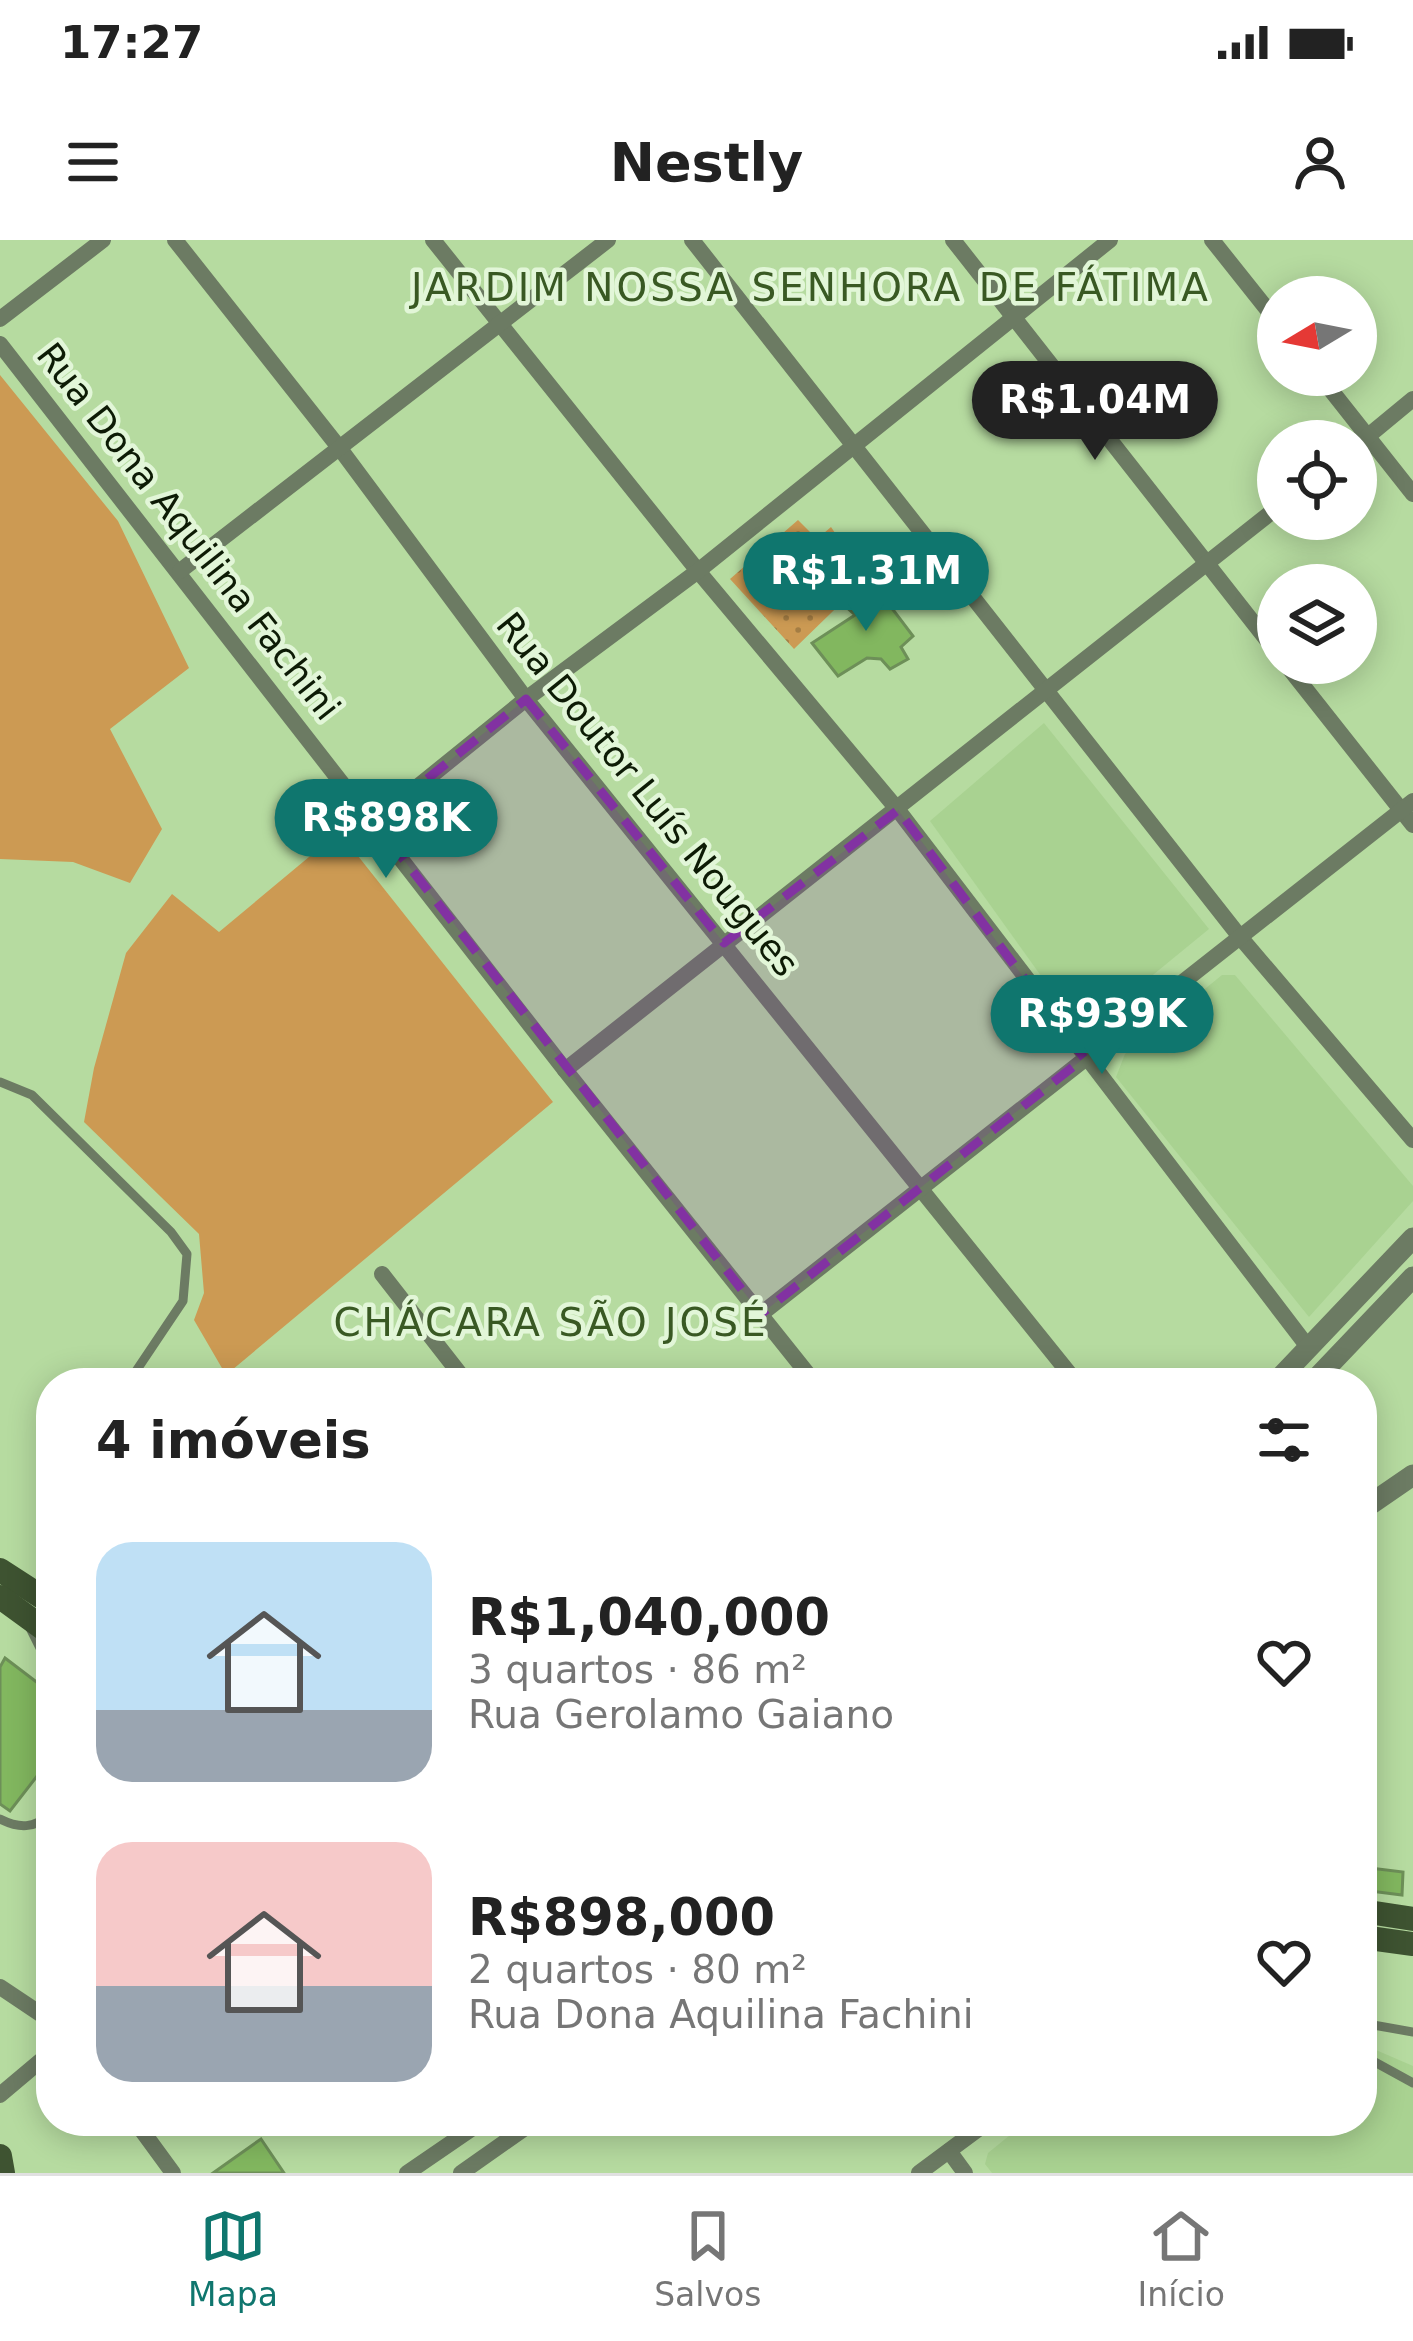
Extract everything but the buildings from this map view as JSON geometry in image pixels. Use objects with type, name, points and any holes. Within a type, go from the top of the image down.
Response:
[{"type":"main road","points":[[0,1570],[36,1593]]},
{"type":"main road","points":[[0,1597],[36,1623]]},
{"type":"main road","points":[[1377,1913],[1413,1919]]},
{"type":"main road","points":[[1377,1939],[1413,1944]]},
{"type":"main road","points":[[0,2156],[3,2173]]},
{"type":"street","points":[[0,319],[103,240]]},
{"type":"street","name":"Rua Doutor Luís Nougues","points":[[175,240],[526,699],[1066,1368]]},
{"type":"street","points":[[434,240],[698,571],[898,810],[1308,1347]]},
{"type":"street","points":[[180,571],[608,240]]},
{"type":"street","points":[[692,240],[1240,937],[1413,1140]]},
{"type":"street","points":[[953,240],[1257,627]]},
{"type":"street","points":[[374,822],[526,699],[698,571],[1111,240]]},
{"type":"street","points":[[1212,240],[1257,297]]},
{"type":"street","name":"Rua Dona Aquilina Fachini","points":[[0,344],[803,1368]]},
{"type":"street","points":[[1377,429],[1413,399]]},
{"type":"street","points":[[1377,457],[1413,494]]},
{"type":"street","points":[[565,1070],[1257,524]]},
{"type":"street","points":[[760,1315],[1240,937],[1409,812],[1302,684]]},
{"type":"street","points":[[1289,1368],[1413,1238]]},
{"type":"street","points":[[382,1274],[455,1368]]},
{"type":"street","points":[[1326,1368],[1413,1277]]},
{"type":"street","points":[[1377,1500],[1413,1475]]},
{"type":"street","points":[[0,1987],[36,2011]]},
{"type":"street","points":[[0,2095],[36,2065]]},
{"type":"street","points":[[146,2136],[173,2173]]},
{"type":"street","points":[[407,2173],[461,2136]]},
{"type":"street","points":[[461,2173],[514,2136]]},
{"type":"street","points":[[919,2173],[969,2136]]},
{"type":"street","points":[[949,2151],[965,2173]]},
{"type":"lane","points":[[0,1082],[32,1095],[171,1232],[187,1254],[183,1300],[138,1368]]},
{"type":"lane","points":[[26,1615],[36,1643]]},
{"type":"lane","points":[[0,1819],[16,1827],[36,1826]]},
{"type":"lane","points":[[1377,2026],[1413,2032]]},
{"type":"lane","points":[[1377,2064],[1413,2084]]},
{"type":"highlighted area","points":[[526,699],[724,943],[898,810],[1084,1058],[761,1314],[374,822]]},
{"type":"shaded area","points":[[0,375],[118,521],[189,668],[110,729],[162,829],[130,883],[73,862],[0,859]]},
{"type":"shaded area","points":[[798,520],[817,539],[831,527],[866,579],[794,649],[730,579]]},
{"type":"shaded area","points":[[1044,723],[1209,929],[1082,1033],[930,821]]},
{"type":"shaded area","points":[[339,832],[553,1102],[234,1368],[222,1368],[194,1320],[204,1293],[199,1234],[84,1122],[126,953],[172,894],[219,932]]},
{"type":"shaded area","points":[[1222,975],[1235,975],[1413,1186],[1413,1201],[1309,1317],[1116,1077],[1125,1054]]},
{"type":"shaded area","points":[[1377,2050],[1413,2066],[1413,2173],[992,2173],[985,2164],[988,2153],[1009,2136],[1377,2136]]},
{"type":"district","name":"JARDIM NOSSA SENHORA DE FÁTIMA","points":[[811,287]]},
{"type":"district","name":"CHÁCARA SÃO JOSÉ","points":[[551,1322]]}]
